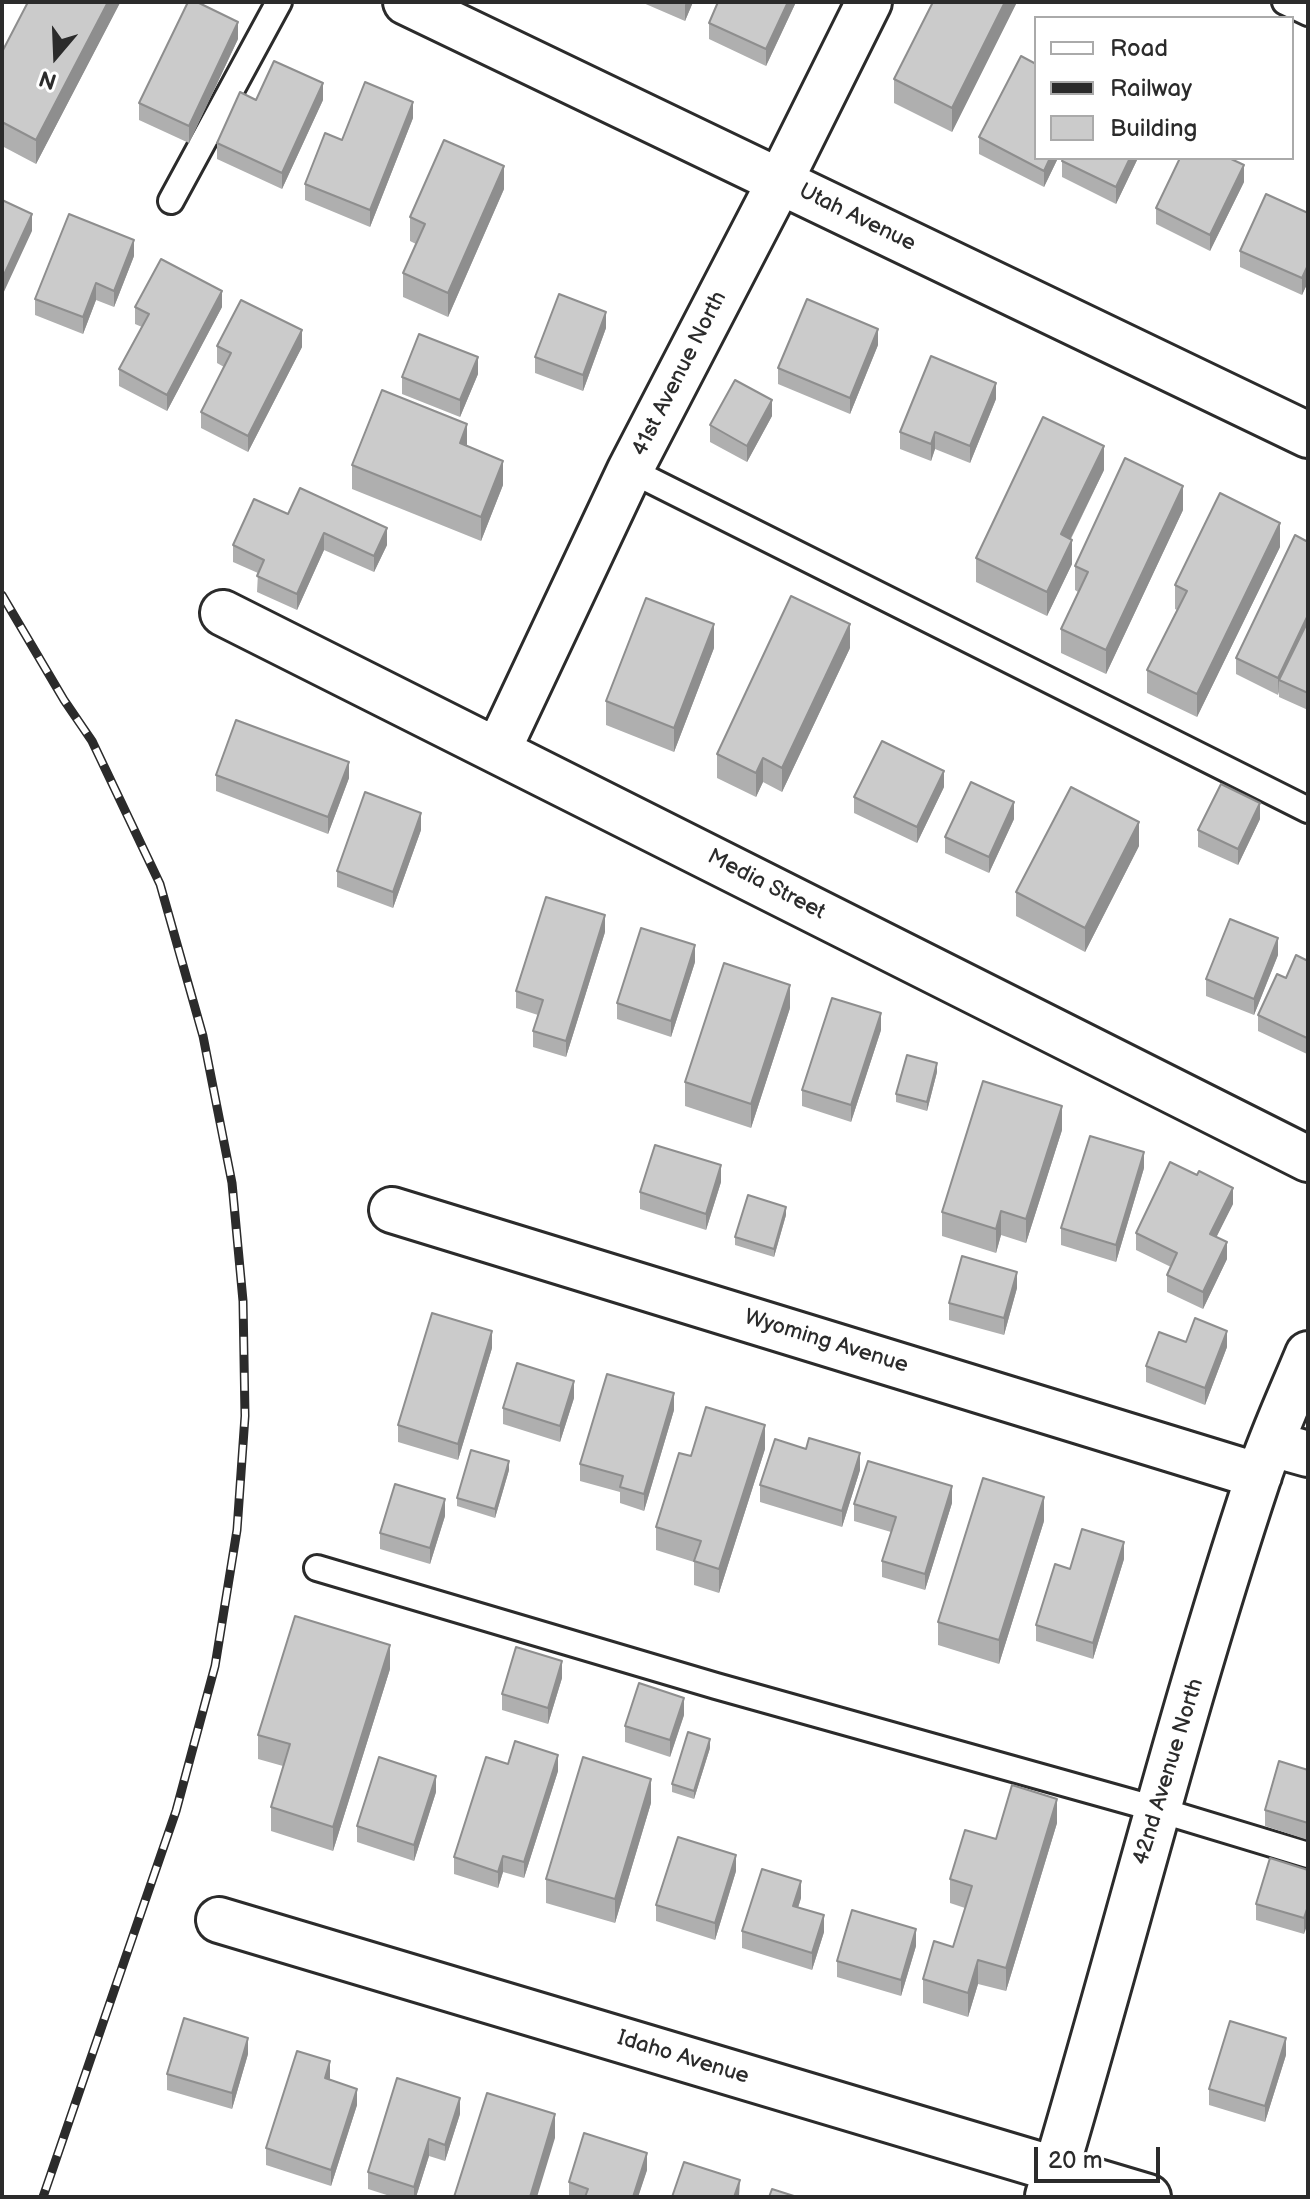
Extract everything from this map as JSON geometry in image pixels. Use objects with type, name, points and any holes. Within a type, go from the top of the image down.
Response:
[{"type":"street","name":"Utah Avenue","points":[[406,2],[1308,435]]},
{"type":"street","name":"41st Avenue North","points":[[498,750],[630,470],[869,2]]},
{"type":"street","name":"Media Street","points":[[223,613],[1308,1159]]},
{"type":"street","name":"Wyoming Avenue","points":[[392,1210],[1280,1458]]},
{"type":"street","name":"42nd Avenue North","points":[[1052,2183],[1156,1809],[1280,1458],[1308,1354]]},
{"type":"street","name":"Idaho Avenue","points":[[219,1920],[1052,2183],[1148,2197]]},
{"type":"lane","points":[[171,201],[279,2]]},
{"type":"lane","points":[[1285,2],[1308,13]]},
{"type":"lane","points":[[630,470],[1308,810]]},
{"type":"lane","points":[[317,1568],[702,1682],[1156,1809],[1308,1855]]},
{"type":"building","points":[[28,2],[108,2],[36,140],[2,122],[2,52]]},
{"type":"building","points":[[188,2],[197,2],[238,22],[189,126],[139,103]]},
{"type":"building","points":[[718,2],[788,2],[766,49],[709,23]]},
{"type":"building","points":[[933,2],[1005,2],[952,108],[894,79]]},
{"type":"building","points":[[1021,56],[1034,63],[1034,160],[1049,160],[1044,171],[979,137]]},
{"type":"building","points":[[274,61],[323,83],[282,173],[217,143],[240,92],[256,100]]},
{"type":"building","points":[[365,82],[413,102],[370,210],[305,184],[325,133],[342,140]]},
{"type":"building","points":[[444,140],[504,166],[448,293],[403,273],[425,224],[410,217]]},
{"type":"building","points":[[1062,160],[1129,160],[1116,187]]},
{"type":"building","points":[[1179,160],[1233,160],[1244,165],[1210,235],[1156,208]]},
{"type":"building","points":[[1266,194],[1308,213],[1308,265],[1302,278],[1240,251]]},
{"type":"building","points":[[2,200],[32,214],[2,279]]},
{"type":"building","points":[[69,214],[134,240],[114,291],[96,283],[83,317],[35,299]]},
{"type":"building","points":[[161,259],[222,291],[167,395],[119,369],[149,314],[135,307]]},
{"type":"building","points":[[559,294],[606,312],[583,375],[535,357]]},
{"type":"building","points":[[807,299],[878,329],[850,398],[778,368]]},
{"type":"building","points":[[241,300],[302,330],[248,436],[201,412],[231,353],[217,346]]},
{"type":"building","points":[[419,334],[478,357],[460,400],[402,377]]},
{"type":"building","points":[[931,356],[996,383],[970,446],[935,432],[931,444],[900,432]]},
{"type":"building","points":[[735,380],[772,400],[747,446],[710,425]]},
{"type":"building","points":[[382,390],[467,424],[460,443],[503,461],[481,517],[352,465]]},
{"type":"building","points":[[1043,417],[1104,446],[1061,534],[1072,540],[1047,592],[976,558]]},
{"type":"building","points":[[1125,458],[1183,486],[1106,650],[1061,629],[1088,572],[1075,566]]},
{"type":"building","points":[[300,488],[387,528],[374,556],[324,533],[297,594],[257,576],[264,560],[233,545],[254,499],[288,514]]},
{"type":"building","points":[[1220,493],[1280,523],[1197,694],[1147,670],[1187,591],[1175,585]]},
{"type":"building","points":[[1295,535],[1308,542],[1308,615],[1278,678],[1236,658]]},
{"type":"building","points":[[791,596],[850,624],[782,768],[763,758],[756,773],[717,754]]},
{"type":"building","points":[[646,598],[714,624],[674,728],[606,701]]},
{"type":"building","points":[[1308,621],[1308,693],[1279,680]]},
{"type":"building","points":[[236,720],[349,762],[328,817],[216,775]]},
{"type":"building","points":[[882,741],[944,771],[917,827],[854,797]]},
{"type":"building","points":[[971,782],[1014,802],[989,857],[945,837]]},
{"type":"building","points":[[1221,784],[1260,803],[1238,849],[1198,830]]},
{"type":"building","points":[[1071,787],[1139,822],[1085,928],[1016,892]]},
{"type":"building","points":[[365,792],[421,813],[393,892],[337,871]]},
{"type":"building","points":[[546,897],[605,915],[566,1041],[533,1031],[543,1000],[516,991]]},
{"type":"building","points":[[1230,919],[1278,938],[1254,999],[1206,979]]},
{"type":"building","points":[[641,928],[695,945],[671,1021],[617,1003]]},
{"type":"building","points":[[1296,955],[1308,961],[1307,1038],[1258,1015],[1277,974],[1286,978]]},
{"type":"building","points":[[724,963],[790,985],[751,1104],[685,1082]]},
{"type":"building","points":[[832,998],[881,1013],[851,1105],[802,1090]]},
{"type":"building","points":[[907,1055],[937,1063],[927,1102],[896,1094]]},
{"type":"building","points":[[983,1081],[1062,1106],[1026,1219],[1001,1211],[996,1229],[942,1212]]},
{"type":"building","points":[[1090,1136],[1144,1152],[1116,1245],[1061,1228]]},
{"type":"building","points":[[655,1145],[721,1165],[706,1214],[640,1192]]},
{"type":"building","points":[[1170,1162],[1197,1175],[1199,1171],[1233,1188],[1210,1234],[1227,1242],[1203,1292],[1167,1275],[1177,1253],[1136,1233]]},
{"type":"building","points":[[748,1195],[786,1207],[774,1249],[735,1237]]},
{"type":"building","points":[[962,1256],[1017,1272],[1004,1318],[949,1303]]},
{"type":"building","points":[[432,1313],[492,1331],[458,1444],[398,1425]]},
{"type":"building","points":[[1195,1318],[1227,1331],[1205,1388],[1146,1366],[1159,1332],[1186,1342]]},
{"type":"building","points":[[517,1363],[574,1381],[560,1426],[503,1408]]},
{"type":"building","points":[[607,1374],[674,1393],[644,1494],[620,1487],[623,1476],[580,1464]]},
{"type":"building","points":[[706,1407],[765,1425],[719,1569],[694,1561],[701,1541],[656,1527],[679,1453],[691,1456]]},
{"type":"building","points":[[809,1438],[860,1453],[842,1511],[760,1485],[775,1439],[806,1449]]},
{"type":"building","points":[[471,1450],[509,1461],[495,1509],[457,1498]]},
{"type":"building","points":[[868,1461],[952,1486],[925,1574],[882,1561],[896,1517],[854,1504]]},
{"type":"building","points":[[983,1478],[1044,1497],[999,1640],[938,1622]]},
{"type":"building","points":[[395,1484],[445,1499],[430,1548],[380,1533]]},
{"type":"building","points":[[1082,1529],[1124,1542],[1093,1643],[1036,1625],[1055,1564],[1070,1569]]},
{"type":"building","points":[[295,1616],[390,1645],[333,1827],[271,1807],[290,1744],[258,1735]]},
{"type":"building","points":[[516,1647],[562,1661],[548,1708],[502,1694]]},
{"type":"building","points":[[639,1683],[684,1698],[670,1740],[625,1726]]},
{"type":"building","points":[[688,1732],[710,1739],[694,1791],[672,1784]]},
{"type":"building","points":[[515,1741],[558,1755],[524,1862],[503,1856],[498,1872],[454,1857],[486,1757],[508,1764]]},
{"type":"building","points":[[379,1757],[436,1776],[414,1845],[357,1826]]},
{"type":"building","points":[[583,1757],[651,1779],[615,1899],[546,1879]]},
{"type":"building","points":[[1279,1761],[1308,1770],[1308,1823],[1265,1810]]},
{"type":"building","points":[[1012,1785],[1057,1799],[1006,1968],[978,1960],[968,1993],[923,1979],[934,1941],[953,1947],[972,1886],[950,1879],[965,1830],[996,1839]]},
{"type":"building","points":[[678,1837],[736,1855],[715,1923],[656,1905]]},
{"type":"building","points":[[1270,1858],[1308,1870],[1308,1906],[1304,1918],[1256,1904]]},
{"type":"building","points":[[762,1869],[801,1881],[793,1906],[824,1915],[812,1953],[742,1931]]},
{"type":"building","points":[[852,1910],[916,1929],[901,1980],[837,1961]]},
{"type":"building","points":[[184,2018],[248,2038],[232,2093],[167,2074]]},
{"type":"building","points":[[1230,2021],[1286,2038],[1265,2106],[1209,2089]]},
{"type":"building","points":[[297,2051],[330,2061],[325,2078],[357,2089],[331,2170],[266,2148]]},
{"type":"building","points":[[397,2078],[460,2098],[445,2145],[429,2139],[414,2187],[368,2172]]},
{"type":"building","points":[[487,2093],[555,2114],[530,2197],[454,2197]]},
{"type":"building","points":[[584,2133],[647,2153],[633,2197],[585,2197],[588,2189],[569,2182]]},
{"type":"building","points":[[684,2162],[740,2180],[734,2197],[672,2197]]},
{"type":"building","points":[[772,2189],[797,2197],[769,2197]]},
{"type":"railway","points":[[2,595],[92,741],[160,884],[203,1036],[232,1183],[243,1301],[245,1416],[237,1530],[215,1666],[176,1811],[43,2197]]}]
